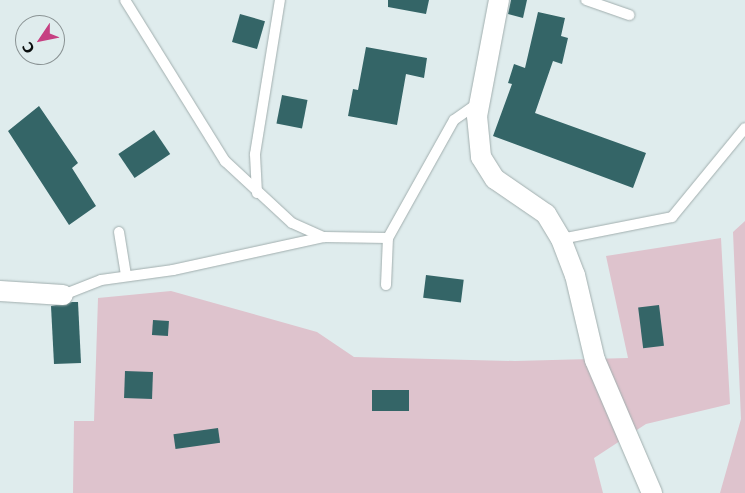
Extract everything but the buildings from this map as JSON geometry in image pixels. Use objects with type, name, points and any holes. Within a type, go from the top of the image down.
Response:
[{"type":"street","points":[[499,0],[483,100],[477,116],[481,157],[495,179],[546,214],[561,238],[574,275],[595,360],[652,493]]},
{"type":"street","points":[[0,291],[63,295]]},
{"type":"lane","points":[[125,0],[225,161],[257,193],[292,223],[324,237]]},
{"type":"lane","points":[[257,193],[255,154],[280,0]]},
{"type":"lane","points":[[586,0],[629,15]]},
{"type":"lane","points":[[386,285],[388,238],[454,120],[483,100]]},
{"type":"lane","points":[[561,238],[672,217],[745,128]]},
{"type":"lane","points":[[119,232],[126,275]]},
{"type":"lane","points":[[63,295],[126,275],[174,270],[324,237],[388,238]]},
{"type":"shaded area","points":[[745,221],[745,493],[720,493],[741,419],[733,232]]},
{"type":"shaded area","points":[[721,238],[730,404],[646,424],[594,458],[603,493],[73,493],[74,421],[94,421],[98,298],[171,291],[317,332],[354,357],[515,361],[628,358],[606,256]]}]
